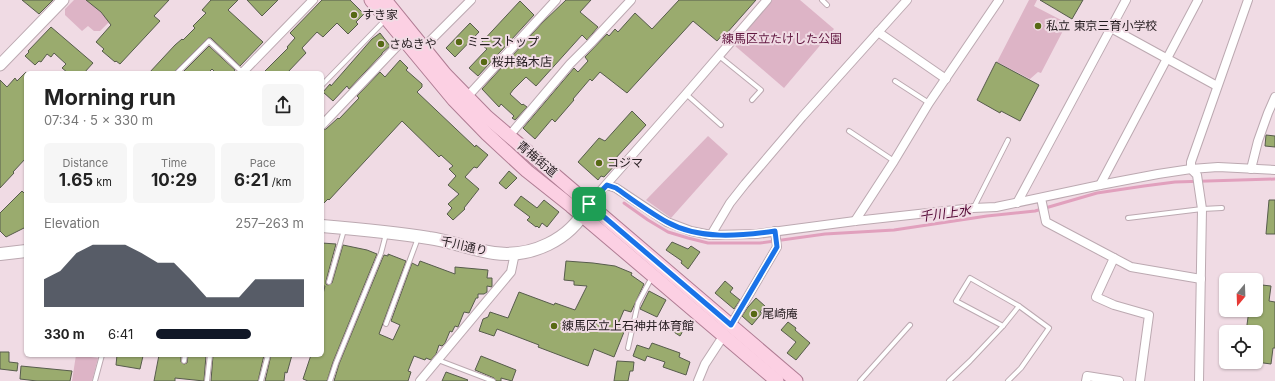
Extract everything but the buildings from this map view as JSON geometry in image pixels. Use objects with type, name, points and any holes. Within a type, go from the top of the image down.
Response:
[{"type":"main road","name":"青梅街道","points":[[371,0],[454,100],[487,134],[528,171],[653,276],[796,381]]},
{"type":"main road","name":"青梅街道","points":[[385,0],[423,48],[467,97],[509,136],[589,204],[727,330],[777,381]]},
{"type":"main road","name":"千川通り","points":[[324,226],[387,231],[418,236],[494,253],[515,253],[534,249],[554,241],[568,232],[582,216],[589,204]]},
{"type":"main road","points":[[0,254],[24,251]]},
{"type":"street","points":[[0,65],[63,0]]},
{"type":"street","points":[[244,71],[313,0]]},
{"type":"street","points":[[423,48],[471,0]]},
{"type":"street","points":[[467,97],[556,0]]},
{"type":"street","points":[[509,136],[570,64],[631,0]]},
{"type":"street","points":[[589,204],[767,0]]},
{"type":"street","points":[[712,235],[730,203],[745,184],[802,117],[907,0]]},
{"type":"street","points":[[855,221],[929,103],[999,0]]},
{"type":"street","points":[[1017,203],[1126,0]]},
{"type":"street","points":[[1100,185],[1198,0]]},
{"type":"street","points":[[1199,381],[1202,209],[1199,186],[1191,162],[1248,0]]},
{"type":"street","points":[[1111,28],[1218,86]]},
{"type":"street","points":[[878,32],[946,79]]},
{"type":"street","points":[[324,123],[403,40]]},
{"type":"street","points":[[1251,169],[1258,141],[1275,97]]},
{"type":"street","points":[[607,185],[616,188],[667,222],[691,231],[712,235],[775,233],[855,221],[973,208],[996,207],[1017,203],[1041,202],[1100,185],[1158,174],[1194,172],[1218,167],[1275,170]]},
{"type":"street","points":[[1041,202],[1046,222],[1051,226],[1132,267],[1201,278]]},
{"type":"street","points":[[698,381],[705,364],[777,247],[775,233]]},
{"type":"street","points":[[420,381],[511,272],[515,253]]},
{"type":"street","points":[[1114,258],[1096,297],[1114,305],[1149,315],[1140,381]]},
{"type":"street","points":[[1086,381],[1087,376],[1119,381]]},
{"type":"lane","points":[[822,0],[828,5]]},
{"type":"lane","points":[[324,83],[386,19]]},
{"type":"lane","points":[[179,71],[209,41],[240,71]]},
{"type":"lane","points":[[719,56],[761,90],[752,100]]},
{"type":"lane","points":[[895,80],[929,103]]},
{"type":"lane","points":[[686,94],[721,125]]},
{"type":"lane","points":[[849,131],[894,161]]},
{"type":"lane","points":[[973,208],[1008,140]]},
{"type":"lane","points":[[1128,218],[1222,208]]},
{"type":"lane","points":[[329,282],[344,228]]},
{"type":"lane","points":[[330,381],[380,253],[387,231]]},
{"type":"lane","points":[[386,324],[418,236]]},
{"type":"lane","points":[[628,348],[638,303],[653,276]]},
{"type":"lane","points":[[1003,326],[956,300],[970,278],[1019,306],[1049,328],[1021,368],[1008,381]]},
{"type":"lane","points":[[950,381],[1003,326],[1019,306]]},
{"type":"lane","points":[[860,381],[910,325]]},
{"type":"lane","points":[[95,381],[101,357]]},
{"type":"lane","points":[[184,361],[185,357]]},
{"type":"lane","points":[[207,381],[210,357]]},
{"type":"lane","points":[[261,381],[267,357]]},
{"type":"lane","points":[[438,360],[493,381]]},
{"type":"green space","points":[[74,0],[88,0],[110,21],[100,31],[94,31],[88,26],[82,31],[65,15],[65,9]]},
{"type":"green space","name":"練馬区立たけした公園","points":[[772,0],[800,0],[834,29],[784,88],[734,45]]},
{"type":"green space","points":[[1029,0],[1037,0],[1034,6],[1067,23],[1041,73],[1038,72],[1030,79],[997,62]]},
{"type":"green space","points":[[708,136],[728,154],[671,218],[646,200]]},
{"type":"green space","points":[[76,357],[98,358],[92,381],[72,381]]},
{"type":"waterway","name":"千川上水","points":[[624,203],[668,232],[688,238],[708,243],[760,243],[825,234],[894,230],[987,216],[1035,211],[1097,193],[1175,182],[1275,179]]},
{"type":"place","name":"すき家","points":[[354,15]]},
{"type":"place","name":"私立 東京三育小学校","points":[[1038,26]]},
{"type":"place","name":"ミニストップ","points":[[459,42]]},
{"type":"place","name":"さぬきや","points":[[381,44]]},
{"type":"place","name":"桜井銘木店","points":[[484,62]]},
{"type":"place","name":"コジマ","points":[[599,163]]},
{"type":"place","name":"尾崎庵","points":[[754,314]]},
{"type":"place","name":"練馬区立上石神井体育館","points":[[554,326]]},
{"type":"route","points":[[607,185],[616,188],[667,222],[678,227],[712,235],[756,234],[775,231],[777,247],[731,325],[589,204],[607,185]]}]
